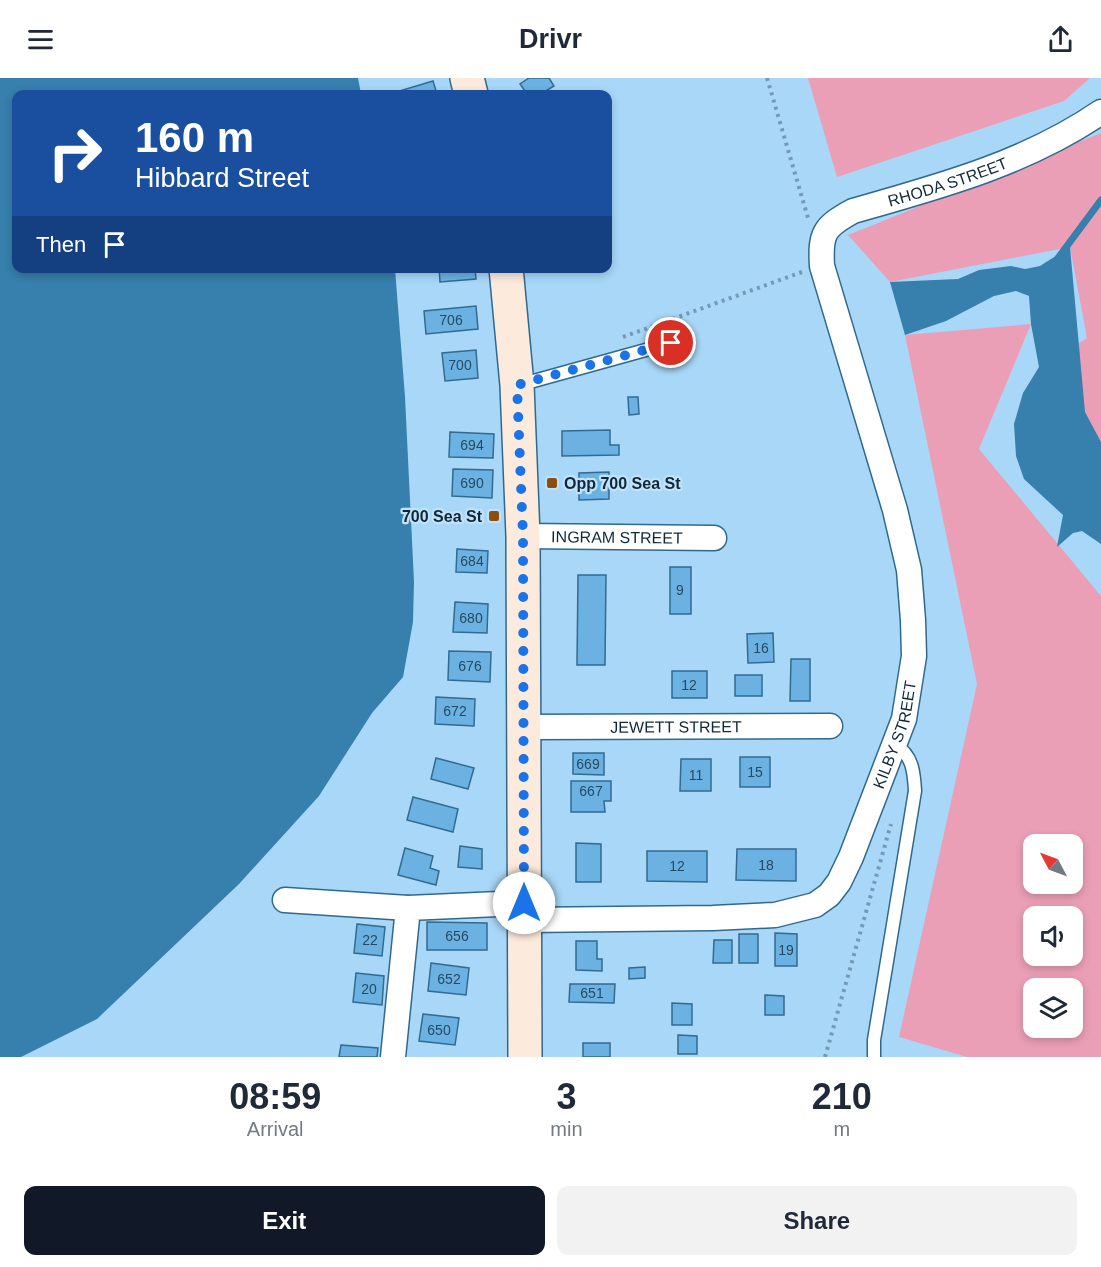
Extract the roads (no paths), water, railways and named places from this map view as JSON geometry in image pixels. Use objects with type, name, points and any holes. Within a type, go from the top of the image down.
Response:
[{"type":"main road","points":[[506,273],[517,385],[523,536],[525,1057]]},
{"type":"street","name":"RHODA STREET","points":[[822,266],[821,245],[824,235],[838,219],[853,211],[972,176],[1052,141],[1101,112]]},
{"type":"street","name":"KILBY STREET","points":[[285,900],[408,908],[752,917],[775,915],[815,904],[829,895],[839,882],[895,745],[904,719],[914,656],[909,570],[895,510],[822,266]]},
{"type":"street","name":"INGRAM STREET","points":[[523,536],[714,538]]},
{"type":"street","name":"JEWETT STREET","points":[[523,727],[830,726]]},
{"type":"street","points":[[393,1057],[408,908]]},
{"type":"lane","points":[[517,385],[671,343]]},
{"type":"lane","points":[[874,1057],[874,1040],[915,791],[910,761],[904,751],[895,745]]},
{"type":"water","points":[[0,78],[358,78],[360,90],[12,90],[12,273],[395,273],[405,397],[414,582],[413,622],[403,677],[372,713],[319,796],[239,884],[97,1019],[21,1057],[0,1057]]},
{"type":"water","points":[[1070,247],[1085,412],[1101,442],[1101,544],[1082,531],[1073,533],[1057,547],[1063,515],[1024,479],[1016,456],[1014,424],[1023,393],[1039,367],[1031,324],[1029,296],[1016,291],[994,296],[946,321],[905,335],[890,282],[958,279],[979,270],[1011,266],[1025,269],[1040,266]]},
{"type":"waterway","points":[[1058,258],[1101,200]]},
{"type":"place","name":"Opp 700 Sea St","points":[[552,483]]},
{"type":"place","name":"700 Sea St","points":[[494,516]]}]
